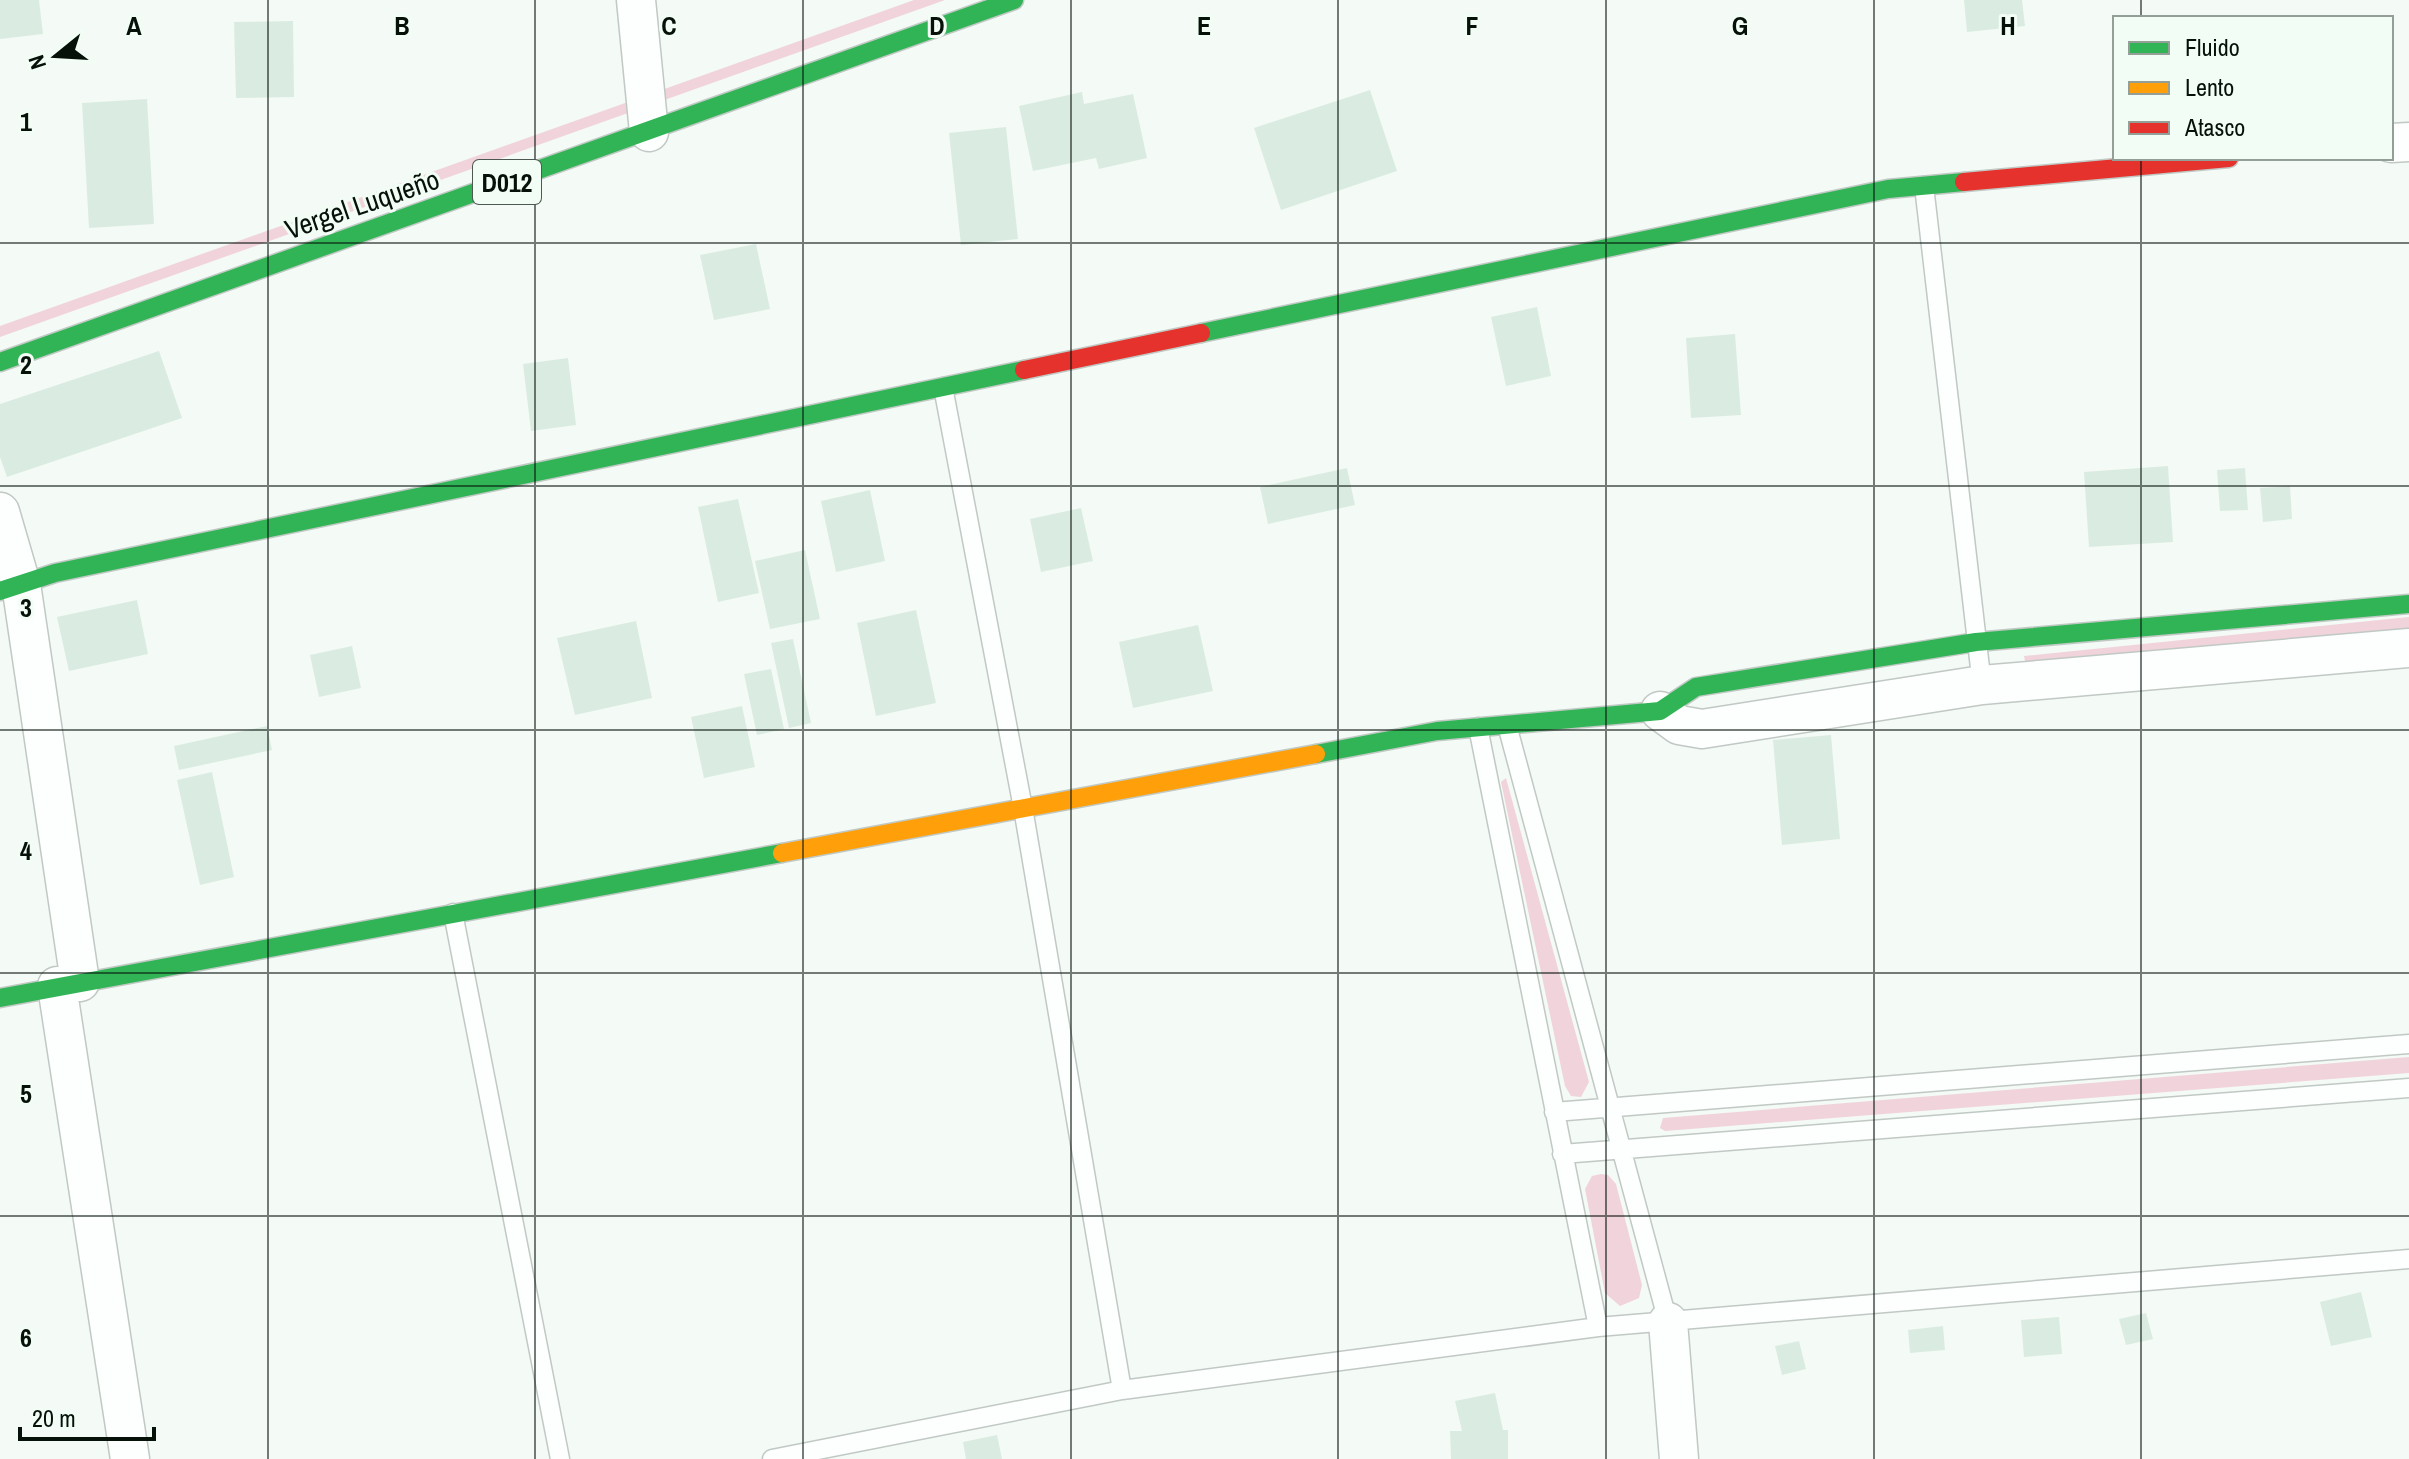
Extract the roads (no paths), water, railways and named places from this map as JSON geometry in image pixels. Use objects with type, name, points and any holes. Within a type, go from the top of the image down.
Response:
[{"type":"street","points":[[636,0],[649,132]]},
{"type":"street","name":"Vergel Luqueño","points":[[0,362],[1014,0]]},
{"type":"street","points":[[11,587],[55,573],[1888,189],[2207,160]]},
{"type":"street","points":[[0,512],[68,984],[130,1459]]},
{"type":"street","points":[[0,998],[1437,731],[1660,711],[1696,687],[1976,642],[2409,604]]},
{"type":"street","points":[[1660,711],[1679,725],[1702,729],[1982,685],[2409,648]]},
{"type":"street","points":[[1668,1322],[1679,1459]]},
{"type":"lane","points":[[1924,186],[1982,685]]},
{"type":"lane","points":[[943,387],[1023,808],[1122,1390]]},
{"type":"lane","points":[[1507,725],[1668,1322]]},
{"type":"lane","points":[[1478,727],[1598,1327]]},
{"type":"lane","points":[[453,913],[560,1459]]},
{"type":"lane","points":[[1554,1112],[2409,1044]]},
{"type":"lane","points":[[1562,1154],[2409,1088]]},
{"type":"lane","points":[[772,1459],[1122,1390],[1598,1327],[2409,1259]]}]
